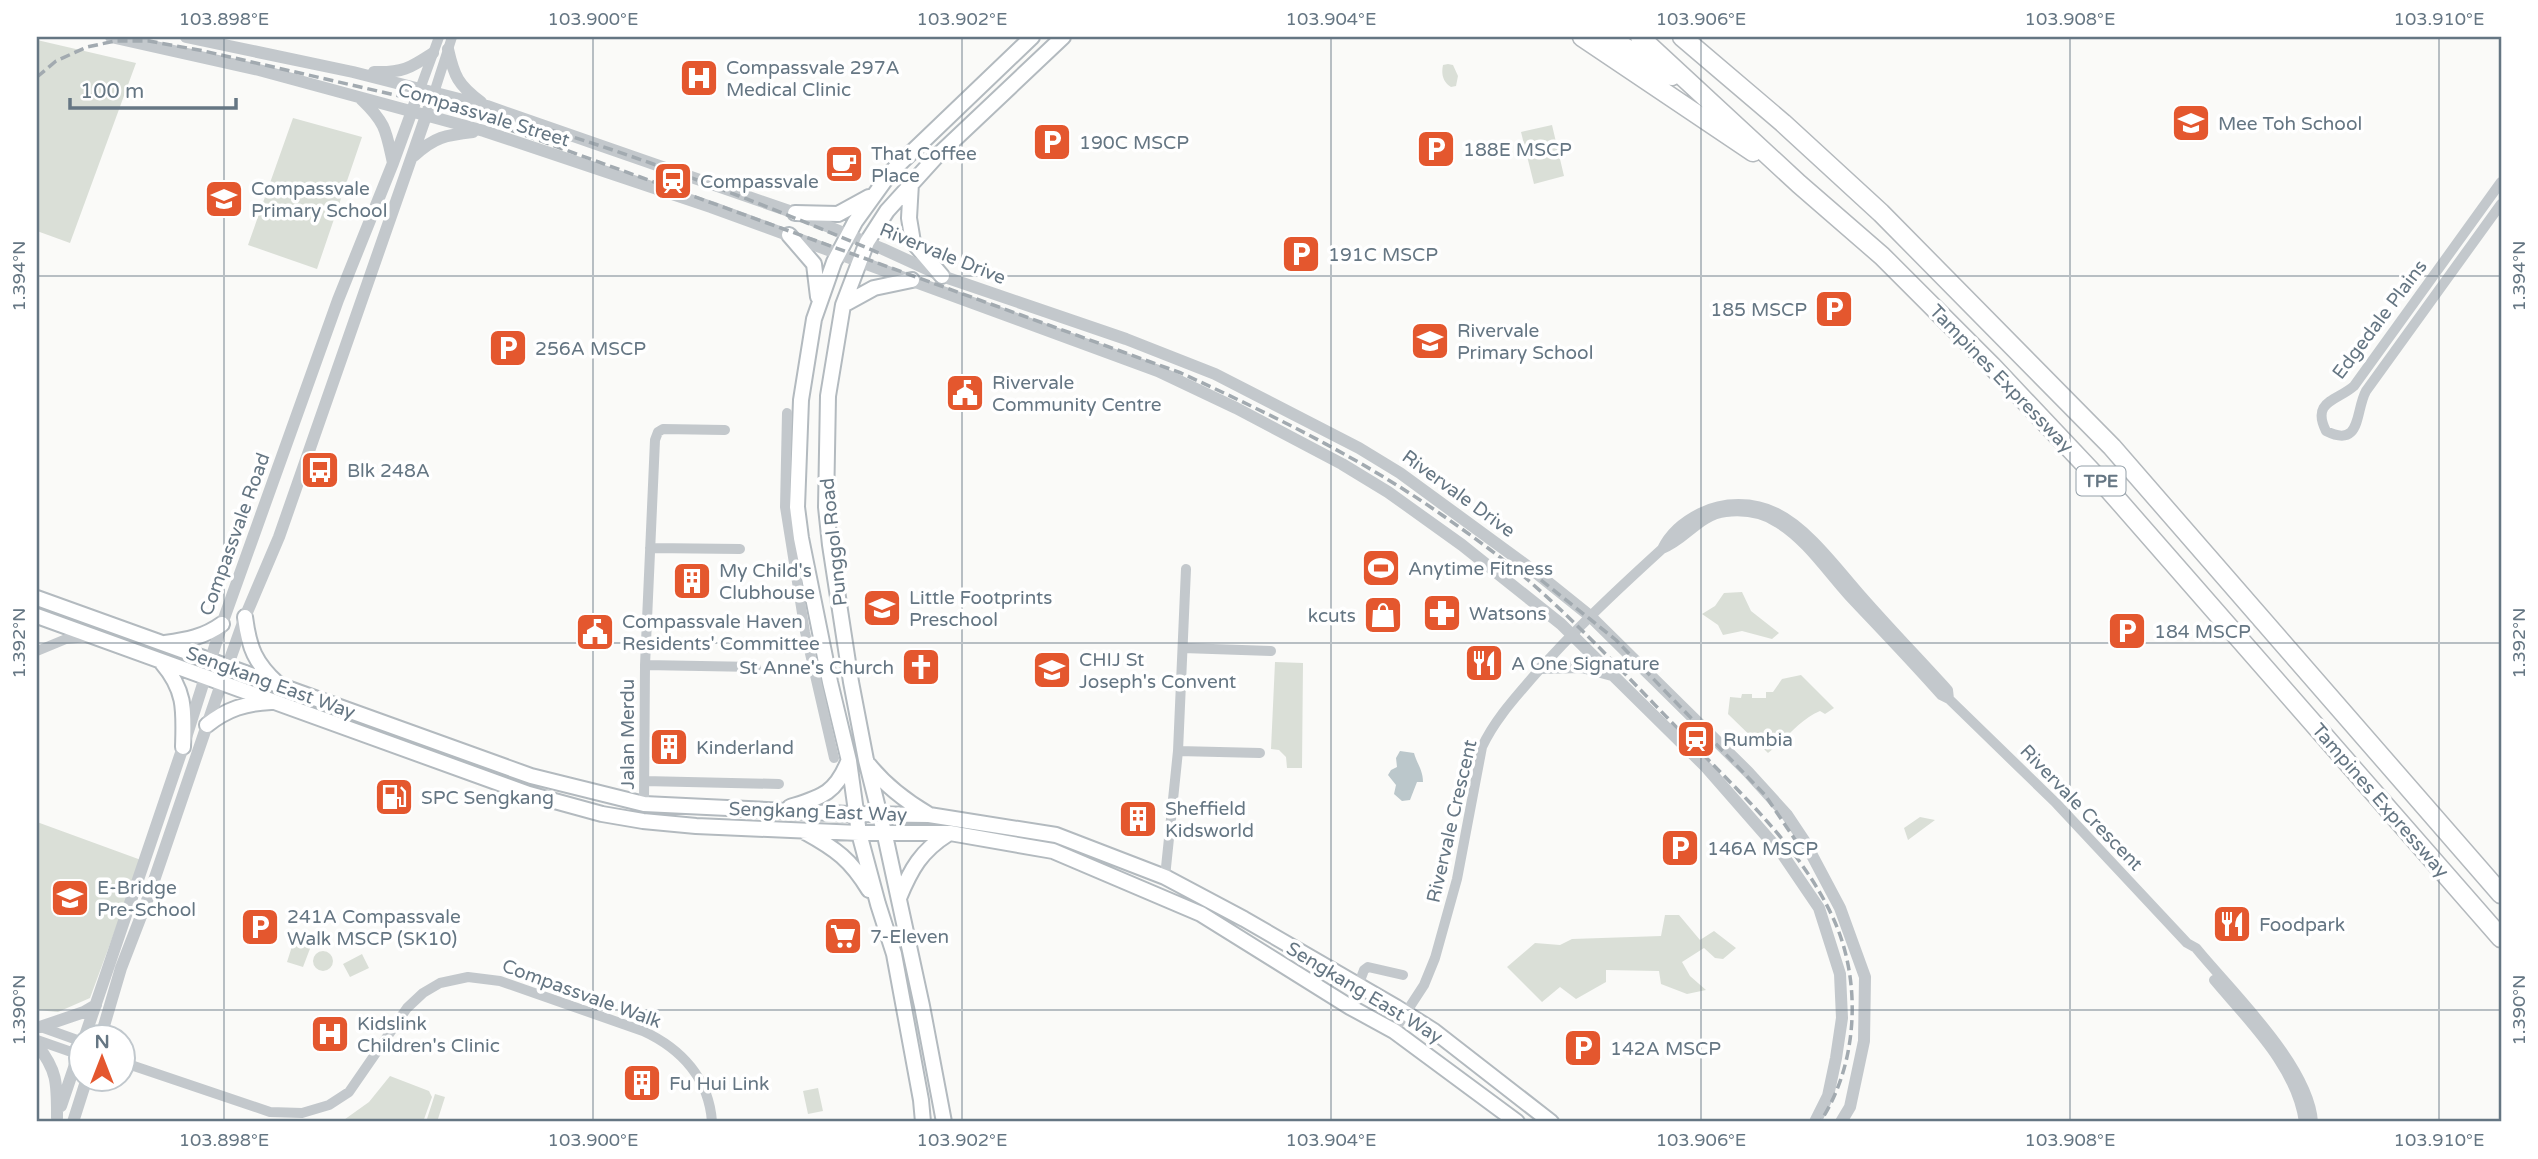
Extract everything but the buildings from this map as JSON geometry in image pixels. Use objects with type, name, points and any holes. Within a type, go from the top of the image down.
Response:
[{"type":"highway","points":[[1583,37],[1800,184]]},
{"type":"highway","points":[[1608,37],[1696,89]]},
{"type":"highway","name":"Tampines Expressway","points":[[1640,37],[1890,263],[2088,467],[2501,938]]},
{"type":"highway","name":"Tampines Expressway","points":[[1682,37],[1881,213],[2112,447],[2501,894]]},
{"type":"highway","points":[[1696,37],[1709,59]]},
{"type":"main road","name":"Punggol Road","points":[[923,1122],[894,954],[859,833],[857,814],[841,760],[812,630],[791,507],[793,427],[801,400],[814,319],[838,254],[872,195],[891,172],[1010,55],[1032,37]]},
{"type":"main road","name":"Punggol Road","points":[[944,1122],[899,898],[866,760],[843,631],[826,507],[828,396],[843,305],[867,243],[887,211],[911,183],[1063,37]]},
{"type":"main road","points":[[911,183],[909,218],[913,242],[942,276]]},
{"type":"main road","points":[[795,213],[838,214],[872,195]]},
{"type":"main road","points":[[789,235],[814,264],[819,293],[814,319]]},
{"type":"main road","points":[[843,305],[874,288],[912,280]]},
{"type":"main road","name":"Sengkang East Way","points":[[37,598],[228,668],[280,695],[529,794],[602,814],[682,825],[859,833],[950,833],[1053,851],[1201,914],[1350,1007],[1394,1031],[1517,1122]]},
{"type":"main road","name":"Sengkang East Way","points":[[37,616],[222,683],[280,695],[531,776],[644,803],[929,815],[1056,835],[1165,877],[1244,919],[1434,1031],[1551,1122]]},
{"type":"main road","points":[[207,725],[223,713],[280,695],[252,652],[245,617]]},
{"type":"main road","points":[[164,643],[197,638],[222,624]]},
{"type":"main road","points":[[161,662],[174,677],[183,699],[183,747]]},
{"type":"main road","points":[[782,810],[817,799],[832,790],[842,778],[841,760]]},
{"type":"main road","points":[[866,760],[886,785],[929,815]]},
{"type":"main road","points":[[801,830],[847,859],[878,904]]},
{"type":"main road","points":[[899,898],[909,871],[932,844],[950,833]]},
{"type":"street","name":"Compassvale Street","points":[[110,37],[259,70],[484,131],[639,181],[838,254]]},
{"type":"street","name":"Compassvale Street","points":[[186,37],[353,72],[487,106],[795,213],[847,236]]},
{"type":"street","points":[[420,89],[439,37]]},
{"type":"street","points":[[434,93],[450,43]]},
{"type":"street","points":[[450,43],[453,72],[464,90],[487,106]]},
{"type":"street","points":[[353,72],[389,73],[413,68],[433,53]]},
{"type":"street","name":"Compassvale Road","points":[[90,1023],[222,624],[338,300],[420,89]]},
{"type":"street","name":"Compassvale Road","points":[[105,1023],[121,968],[148,898],[245,617],[279,537],[434,93]]},
{"type":"street","points":[[359,97],[379,117],[386,132],[393,163]]},
{"type":"street","points":[[413,157],[428,143],[439,138],[484,131]]},
{"type":"street","name":"Edgedale Plains","points":[[2501,182],[2354,386],[2331,399],[2325,406],[2321,414],[2326,430],[2335,435],[2344,435],[2351,433],[2357,426],[2359,404],[2366,391],[2501,204]]},
{"type":"street","name":"Rivervale Drive","points":[[847,236],[942,276],[1164,353],[1214,374],[1323,429],[1421,487],[1590,616],[1748,772],[1787,815],[1805,842],[1840,908],[1865,976],[1866,1018],[1864,1041],[1850,1107],[1841,1122]]},
{"type":"street","name":"Rivervale Drive","points":[[838,254],[1158,371],[1213,396],[1342,464],[1388,492],[1517,588],[1572,634],[1706,767],[1783,855],[1819,908],[1840,975],[1842,1018],[1828,1096],[1815,1122]]},
{"type":"street","points":[[787,413],[793,427]]},
{"type":"street","name":"Jalan Merdu","points":[[644,803],[645,665],[655,440],[658,432],[663,429],[725,430]]},
{"type":"street","name":"Rivervale Crescent","points":[[1394,1031],[1424,985],[1435,958],[1452,900],[1482,747],[1490,730],[1572,634],[1662,549],[1682,524],[1714,507],[1754,505],[1781,514],[1834,564],[1948,690],[1949,699],[2056,803],[2187,943],[2196,948],[2290,1062],[2303,1084],[2313,1122]]},
{"type":"street","points":[[650,548],[740,549]]},
{"type":"street","points":[[1165,877],[1178,751],[1186,569]]},
{"type":"street","points":[[37,651],[66,639],[92,636]]},
{"type":"street","points":[[1183,648],[1271,651]]},
{"type":"street","name":"Jalan Merdu","points":[[645,665],[756,667]]},
{"type":"street","points":[[1541,668],[1582,667],[1616,676]]},
{"type":"street","points":[[1178,751],[1260,753]]},
{"type":"street","points":[[644,782],[779,784]]},
{"type":"street","name":"Rivervale Crescent","points":[[2187,943],[2190,952],[2280,1061],[2302,1108],[2304,1122]]},
{"type":"street","points":[[1358,986],[1364,970],[1368,967],[1403,975]]},
{"type":"street","name":"Compassvale Walk","points":[[136,1067],[270,1112],[302,1113],[329,1105],[349,1091],[407,1007],[423,993],[454,978],[485,977],[661,1039],[680,1054],[699,1077],[710,1104],[712,1122]]},
{"type":"street","points":[[38,1026],[84,1012],[96,1005]]},
{"type":"street","points":[[38,1026],[66,1036]]},
{"type":"street","points":[[37,1042],[66,1049]]},
{"type":"street","points":[[37,1042],[50,1061],[57,1082],[56,1120]]},
{"type":"street","points":[[56,1120],[66,1092]]},
{"type":"street","points":[[73,1122],[83,1092]]},
{"type":"shaded area","points":[[37,40],[136,63],[70,243],[37,231]]},
{"type":"shaded area","points":[[1443,65],[1453,65],[1458,76],[1456,86],[1451,87],[1443,78]]},
{"type":"shaded area","points":[[293,118],[362,137],[317,269],[248,245]]},
{"type":"shaded area","points":[[1552,125],[1564,176],[1534,184],[1521,132]]},
{"type":"shaded area","points":[[1742,592],[1751,611],[1779,633],[1772,639],[1742,631],[1723,635],[1718,625],[1702,614],[1715,606],[1724,593]]},
{"type":"shaded area","points":[[1275,662],[1303,663],[1302,768],[1287,768],[1286,757],[1279,750],[1271,749]]},
{"type":"shaded area","points":[[1801,675],[1834,708],[1825,714],[1820,711],[1806,719],[1768,753],[1728,714],[1730,697],[1741,698],[1742,694],[1752,694],[1752,698],[1766,698],[1766,692],[1773,692],[1782,679]]},
{"type":"shaded area","points":[[1400,751],[1414,753],[1423,782],[1417,782],[1410,800],[1402,801],[1394,794],[1396,785],[1388,775],[1397,767],[1396,758]]},
{"type":"shaded area","points":[[1920,817],[1935,820],[1908,840],[1904,828]]},
{"type":"shaded area","points":[[37,822],[141,860],[90,998],[58,1012],[37,1010]]},
{"type":"shaded area","points":[[1665,915],[1679,915],[1700,940],[1714,931],[1736,948],[1723,959],[1715,958],[1704,948],[1682,962],[1690,976],[1706,990],[1687,994],[1661,984],[1659,971],[1606,970],[1606,982],[1576,999],[1560,987],[1542,1002],[1507,967],[1535,943],[1560,945],[1572,939],[1661,936]]},
{"type":"shaded area","points":[[294,940],[311,946],[303,967],[287,962]]},
{"type":"shaded area","points":[[319,951],[327,951],[333,961],[327,971],[319,971],[313,965],[313,957]]},
{"type":"shaded area","points":[[362,954],[369,968],[350,977],[343,964]]},
{"type":"shaded area","points":[[390,1076],[429,1091],[432,1097],[423,1122],[341,1122],[369,1102]]},
{"type":"shaded area","points":[[818,1088],[823,1111],[808,1114],[803,1091]]},
{"type":"shaded area","points":[[435,1094],[445,1097],[437,1122],[426,1122]]},
{"type":"railway","points":[[37,77],[56,61],[87,47],[115,41],[149,41],[204,51],[447,107],[1181,373],[1281,421],[1380,475],[1475,538],[1549,599],[1750,802],[1805,870],[1821,894],[1843,944],[1852,996],[1849,1049],[1833,1099],[1820,1122]]},
{"type":"railway","points":[[474,108],[577,138],[679,173],[879,253]]},
{"type":"railway","points":[[1541,580],[1616,640],[1765,795],[1798,844]]},
{"type":"place","name":"Compassvale 297A Medical Clinic","points":[[699,78]]},
{"type":"place","name":"Mee Toh School","points":[[2191,123]]},
{"type":"place","name":"190C MSCP","points":[[1052,142]]},
{"type":"place","name":"188E MSCP","points":[[1436,149]]},
{"type":"place","name":"That Coffee Place","points":[[844,164]]},
{"type":"place","name":"Compassvale","points":[[673,181]]},
{"type":"place","name":"Compassvale Primary School","points":[[224,199]]},
{"type":"place","name":"191C MSCP","points":[[1301,254]]},
{"type":"place","name":"185 MSCP","points":[[1834,309]]},
{"type":"place","name":"Rivervale Primary School","points":[[1430,341]]},
{"type":"place","name":"256A MSCP","points":[[508,348]]},
{"type":"place","name":"Rivervale Community Centre","points":[[965,393]]},
{"type":"place","name":"Blk 248A","points":[[320,470]]},
{"type":"place","name":"Anytime Fitness","points":[[1381,568]]},
{"type":"place","name":"My Child's Clubhouse","points":[[692,581]]},
{"type":"place","name":"Little Footprints Preschool","points":[[882,608]]},
{"type":"place","name":"Watsons","points":[[1442,613]]},
{"type":"place","name":"kcuts","points":[[1383,615]]},
{"type":"place","name":"184 MSCP","points":[[2127,631]]},
{"type":"place","name":"Compassvale Haven Residents' Committee","points":[[595,632]]},
{"type":"place","name":"A One Signature","points":[[1484,663]]},
{"type":"place","name":"St Anne's Church","points":[[921,667]]},
{"type":"place","name":"CHIJ St Joseph's Convent","points":[[1052,670]]},
{"type":"place","name":"Rumbia","points":[[1696,739]]},
{"type":"place","name":"Kinderland","points":[[669,747]]},
{"type":"place","name":"SPC Sengkang","points":[[394,797]]},
{"type":"place","name":"Sheffield Kidsworld","points":[[1138,819]]},
{"type":"place","name":"146A MSCP","points":[[1680,848]]},
{"type":"place","name":"E-Bridge Pre-School","points":[[70,898]]},
{"type":"place","name":"Foodpark","points":[[2232,924]]},
{"type":"place","name":"241A Compassvale Walk MSCP (SK10)","points":[[260,927]]},
{"type":"place","name":"7-Eleven","points":[[843,936]]},
{"type":"place","name":"Kidslink Children's Clinic","points":[[330,1034]]},
{"type":"place","name":"142A MSCP","points":[[1583,1048]]},
{"type":"place","name":"Fu Hui Link","points":[[642,1083]]}]
